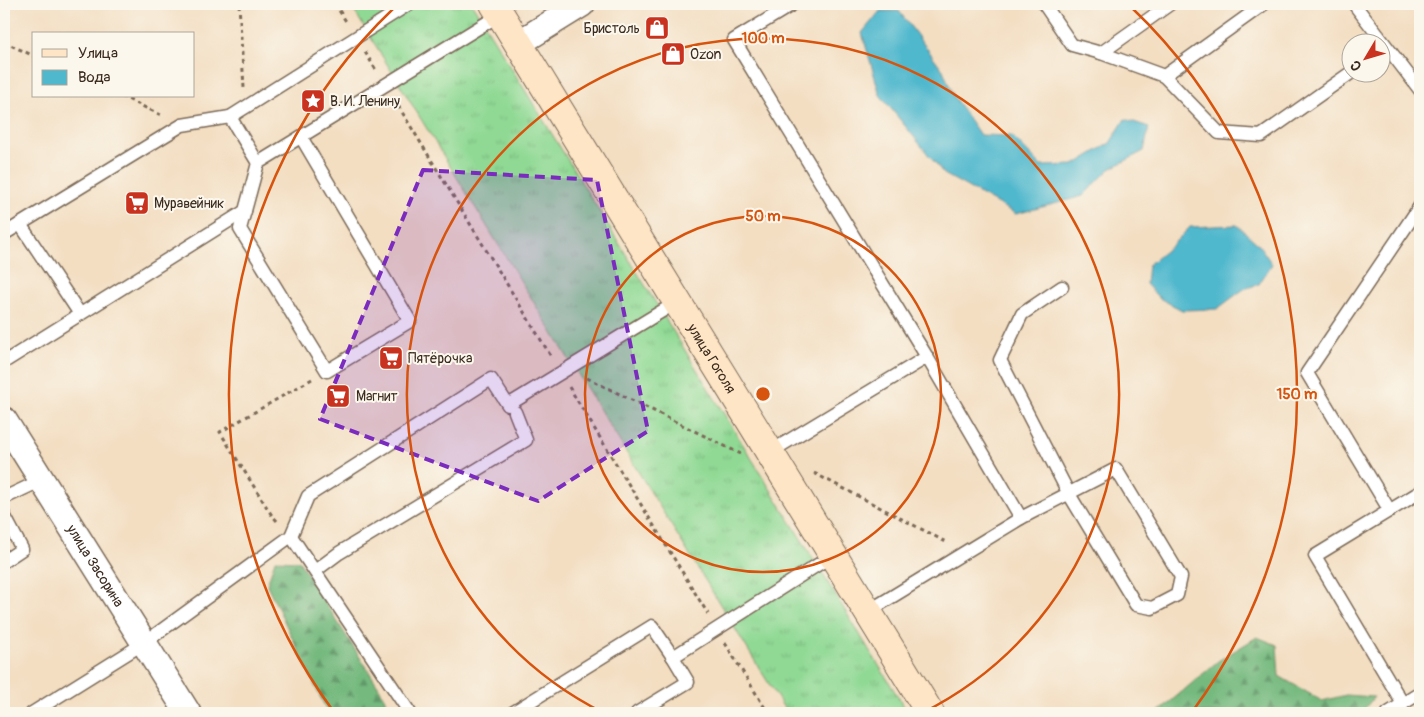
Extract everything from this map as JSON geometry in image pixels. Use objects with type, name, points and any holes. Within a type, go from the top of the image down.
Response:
[{"type":"main road","name":"улица Гоголя","points":[[498,9],[930,713]]},
{"type":"street","points":[[519,43],[582,4]]},
{"type":"street","name":"улица Засорина","points":[[4,420],[188,713]]},
{"type":"lane","points":[[4,234],[182,125],[230,118],[408,4]]},
{"type":"lane","points":[[793,4],[734,40],[927,357],[1021,518]]},
{"type":"lane","points":[[1044,4],[1072,45],[1102,53],[1164,76],[1219,133],[1261,136],[1342,79]]},
{"type":"lane","points":[[1102,53],[1170,4]]},
{"type":"lane","points":[[1164,76],[1264,4]]},
{"type":"lane","points":[[1354,4],[1373,32]]},
{"type":"lane","points":[[301,137],[410,321],[327,371],[240,229],[258,163],[498,9]]},
{"type":"lane","points":[[1392,58],[1420,90]]},
{"type":"lane","points":[[230,118],[258,163]]},
{"type":"lane","points":[[1390,511],[1307,373],[1420,206]]},
{"type":"lane","points":[[4,362],[245,211]]},
{"type":"lane","points":[[20,224],[80,314]]},
{"type":"lane","points":[[867,612],[1021,518],[1069,494],[1116,469],[1181,577],[1177,595],[1152,608],[1136,605],[1069,494],[1000,360],[1022,314],[1062,287]]},
{"type":"lane","points":[[32,713],[144,644],[291,536],[308,496],[491,379],[508,405],[677,302]]},
{"type":"lane","points":[[770,452],[927,357]]},
{"type":"lane","points":[[315,571],[339,553],[526,440],[514,412]]},
{"type":"lane","points":[[4,498],[42,480]]},
{"type":"lane","points":[[1403,704],[1316,556],[1420,492]]},
{"type":"lane","points":[[4,515],[22,549],[4,561]]},
{"type":"lane","points":[[291,536],[410,713]]},
{"type":"lane","points":[[673,657],[833,555]]},
{"type":"lane","points":[[512,713],[652,626],[688,682],[637,713]]},
{"type":"lane","points":[[1388,713],[1420,693]]},
{"type":"path","points":[[239,4],[245,108]]},
{"type":"path","points":[[4,42],[32,55]]},
{"type":"path","points":[[125,98],[182,125]]},
{"type":"path","points":[[291,536],[271,514],[220,432],[327,371]]},
{"type":"highlighted area","points":[[423,170],[597,180],[648,431],[538,501],[320,419]]},
{"type":"green space","points":[[350,4],[472,4],[908,713],[787,713]]},
{"type":"green space","points":[[275,560],[299,561],[380,689],[391,713],[328,713],[267,585]]},
{"type":"green space","points":[[1257,637],[1277,645],[1279,676],[1322,701],[1346,695],[1374,697],[1361,713],[1157,713],[1218,661]]},
{"type":"water","points":[[880,11],[899,11],[943,70],[954,97],[980,135],[1012,136],[1041,166],[1074,165],[1110,143],[1125,119],[1149,127],[1144,151],[1110,169],[1083,196],[1016,214],[944,174],[880,95],[862,33]]},
{"type":"water","points":[[1237,225],[1259,245],[1272,264],[1259,284],[1244,289],[1217,309],[1182,310],[1159,298],[1146,284],[1148,265],[1190,227]]},
{"type":"place","name":"Бристоль","points":[[657,28]]},
{"type":"place","name":"Ozon","points":[[673,54]]},
{"type":"place","name":"В. И. Ленину","points":[[313,101]]},
{"type":"place","name":"Муравейник","points":[[137,203]]},
{"type":"place","name":"Пятёрочка","points":[[391,358]]},
{"type":"place","name":"Магнит","points":[[338,396]]}]
